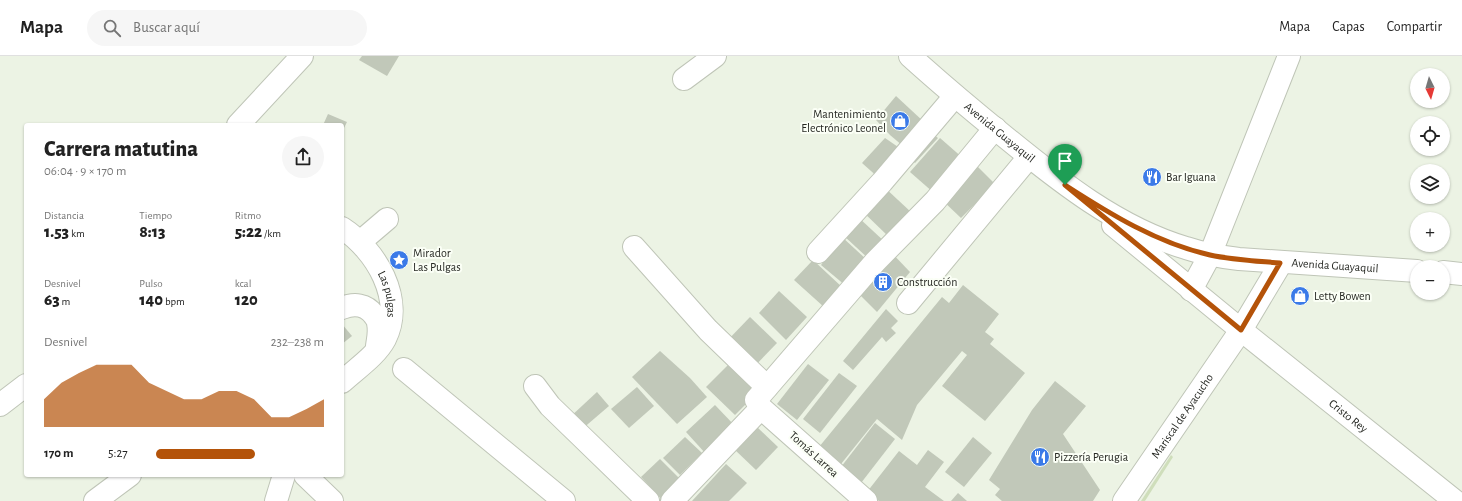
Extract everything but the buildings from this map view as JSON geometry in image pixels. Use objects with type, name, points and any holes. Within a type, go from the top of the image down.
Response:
[{"type":"street","points":[[240,123],[302,56]]},
{"type":"street","points":[[684,79],[715,56]]},
{"type":"street","name":"Avenida Guayaquil","points":[[910,56],[955,96],[1065,185],[1103,210],[1158,238],[1210,255],[1240,259],[1280,263],[1410,271]]},
{"type":"street","points":[[1191,290],[1210,255],[1289,56]]},
{"type":"street","points":[[818,252],[882,182],[955,96]]},
{"type":"street","points":[[672,501],[761,408],[756,400],[875,262],[935,201],[994,128]]},
{"type":"street","points":[[908,302],[1029,157]]},
{"type":"street","name":"Cristo Rey","points":[[1065,185],[1191,290],[1455,501]]},
{"type":"street","points":[[360,242],[387,220]]},
{"type":"street","name":"Las pulgas","points":[[344,230],[360,242],[374,260],[383,276],[390,294],[392,311],[390,326],[385,340],[376,352],[344,380]]},
{"type":"street","points":[[634,247],[708,330],[767,387]]},
{"type":"street","name":"Mariscal de Ayacucho","points":[[1124,501],[1241,330],[1280,263]]},
{"type":"street","points":[[1450,273],[1462,274]]},
{"type":"street","points":[[344,307],[349,305],[359,305],[370,310],[378,321],[379,334],[376,352]]},
{"type":"street","points":[[404,369],[564,501]]},
{"type":"street","points":[[535,386],[550,406],[648,501]]},
{"type":"street","points":[[0,405],[24,387]]},
{"type":"street","name":"Tomás Larrea","points":[[761,408],[866,501]]},
{"type":"street","points":[[95,501],[127,477]]},
{"type":"street","points":[[276,501],[283,477]]},
{"type":"street","points":[[307,477],[332,501]]},
{"type":"green space","points":[[1171,455],[1173,457],[1145,501],[1141,501]]},
{"type":"place","name":"Mantenimiento Electrónico Leonel","points":[[900,121]]},
{"type":"place","name":"Bar Iguana","points":[[1152,177]]},
{"type":"place","name":"Mirador Las Pulgas","points":[[399,260]]},
{"type":"place","name":"Construcción","points":[[883,282]]},
{"type":"place","name":"Letty Bowen","points":[[1300,296]]},
{"type":"place","name":"Pizzería Perugia","points":[[1040,457]]},
{"type":"route","points":[[1065,185],[1103,210],[1129,224],[1158,238],[1185,248],[1210,255],[1280,263],[1241,330],[1065,185]]}]
